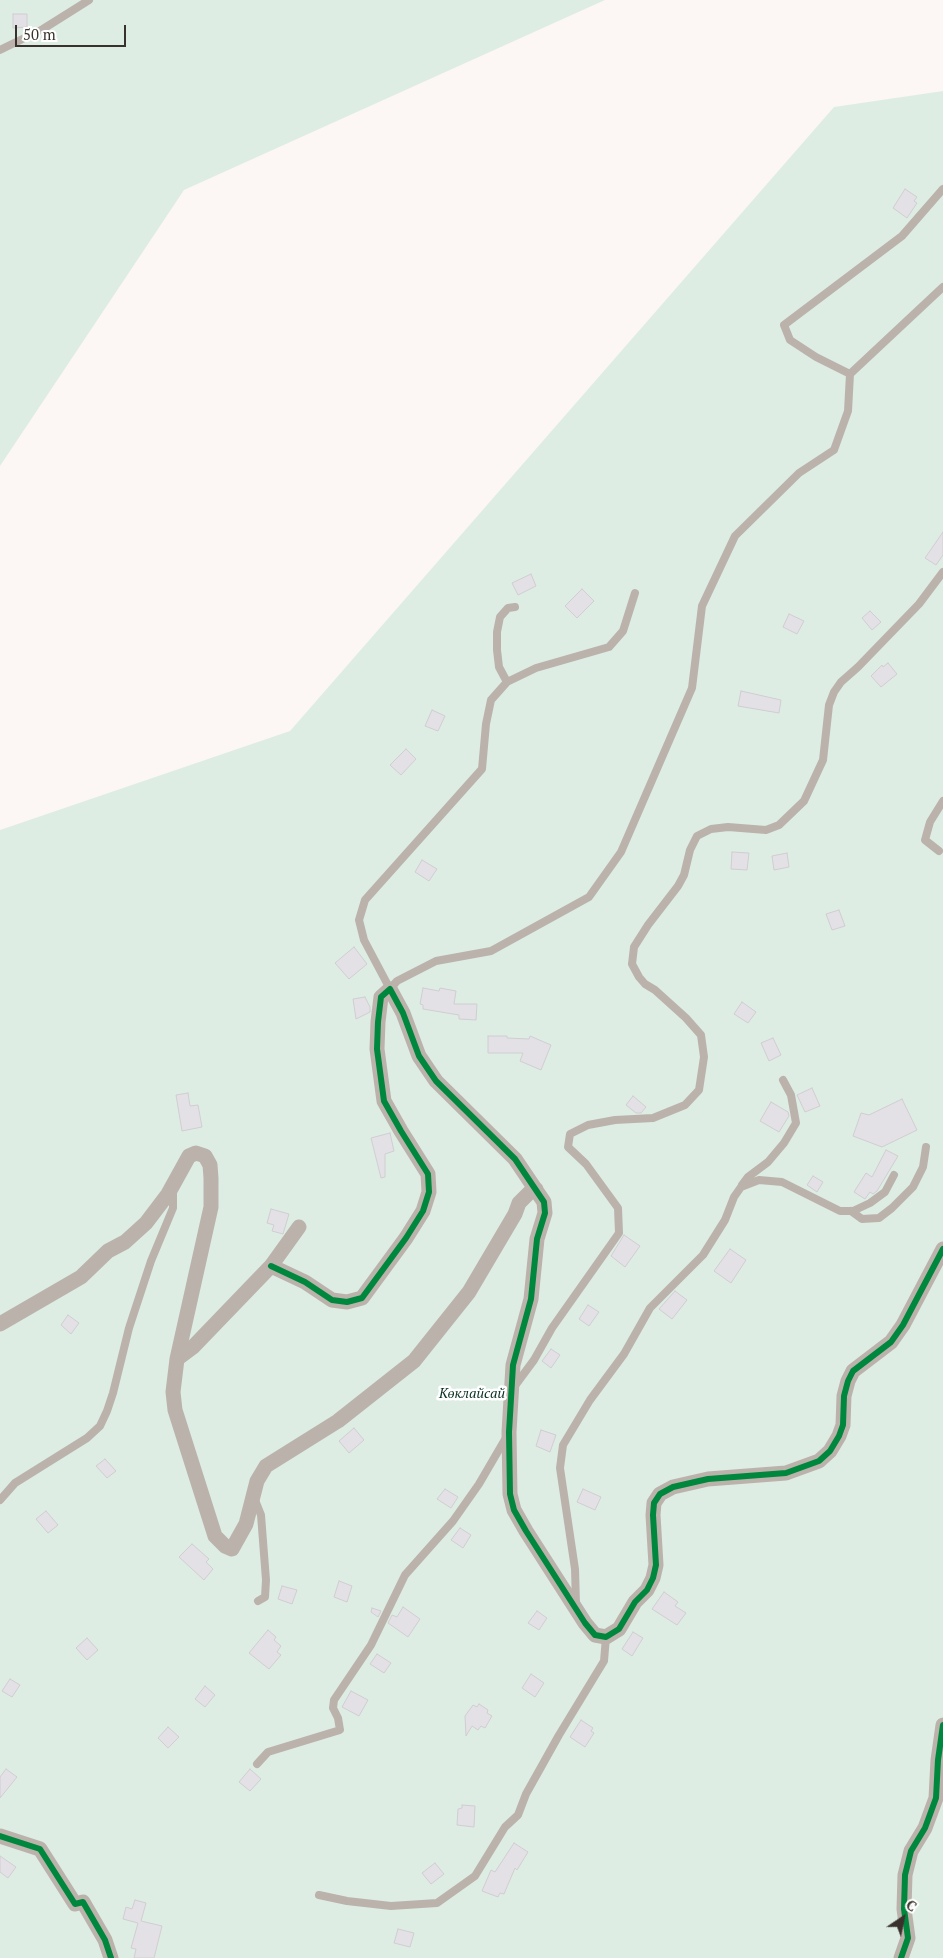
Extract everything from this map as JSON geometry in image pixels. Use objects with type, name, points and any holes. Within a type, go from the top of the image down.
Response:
[{"type":"street","points":[[271,1266],[305,1282],[332,1300],[347,1302],[362,1298],[406,1238],[423,1211],[429,1192],[428,1174],[384,1101],[377,1049],[378,1022],[381,997],[390,989],[403,1013],[419,1056],[436,1082],[515,1159],[544,1202],[545,1213],[537,1239],[531,1299],[514,1365],[509,1432],[510,1494],[514,1510],[576,1609],[595,1635],[606,1637],[618,1628],[635,1602],[647,1590],[653,1578],[656,1565],[652,1515],[654,1503],[660,1494],[673,1487],[708,1479],[786,1473],[803,1468],[830,1451],[839,1436],[844,1396],[853,1371],[891,1342],[903,1325],[943,1249]]},
{"type":"street","points":[[0,1324],[81,1277],[108,1251],[125,1242],[146,1223],[173,1184],[189,1156],[196,1153],[205,1156],[210,1165],[211,1207],[177,1359],[173,1392],[175,1410],[215,1536],[225,1546],[232,1549],[246,1524],[257,1481],[266,1466],[338,1421],[414,1361],[469,1292],[516,1214],[519,1203],[536,1189]]},
{"type":"street","points":[[177,1359],[193,1347],[271,1266],[299,1226]]},
{"type":"street","points":[[901,1958],[908,1938],[904,1909],[905,1875],[912,1851],[925,1828],[936,1798],[938,1760],[943,1725]]},
{"type":"street","points":[[0,1836],[40,1849],[75,1904],[83,1902],[104,1940],[111,1958]]},
{"type":"lane","points":[[0,50],[43,29],[89,0]]},
{"type":"lane","points":[[850,374],[816,357],[790,340],[784,325],[902,236],[943,189]]},
{"type":"lane","points":[[635,593],[623,631],[609,647],[536,668],[506,682],[491,700],[486,724],[482,769],[365,900],[358,920],[362,933],[390,989],[397,981],[436,961],[491,951],[589,897],[621,852],[692,688],[702,606],[735,536],[799,473],[834,450],[848,411],[850,374],[943,287]]},
{"type":"lane","points":[[512,1390],[534,1360],[552,1328],[619,1233],[618,1208],[586,1164],[568,1147],[570,1134],[588,1125],[615,1120],[653,1118],[685,1105],[699,1090],[704,1057],[701,1035],[686,1018],[639,977],[632,964],[634,947],[648,925],[678,886],[684,875],[690,850],[698,836],[711,829],[728,827],[766,830],[779,825],[804,801],[823,760],[829,705],[834,692],[841,682],[919,604],[943,572]]},
{"type":"lane","points":[[506,682],[499,667],[497,632],[500,617],[508,608],[515,607]]},
{"type":"lane","points":[[943,801],[930,822],[925,840],[938,853],[943,843]]},
{"type":"lane","points":[[576,1609],[575,1569],[560,1468],[563,1445],[590,1400],[624,1354],[650,1308],[703,1255],[725,1220],[734,1196],[748,1177],[768,1162],[784,1143],[796,1123],[791,1095],[783,1080]]},
{"type":"lane","points":[[851,1211],[862,1219],[879,1218],[892,1208],[913,1187],[923,1167],[926,1147]]},
{"type":"lane","points":[[741,1187],[759,1180],[782,1182],[840,1211],[851,1211],[870,1203],[885,1192],[894,1175]]},
{"type":"lane","points":[[0,1500],[15,1484],[87,1438],[100,1426],[108,1411],[129,1328],[151,1261],[173,1208],[173,1184]]},
{"type":"lane","points":[[257,1764],[268,1752],[340,1730],[338,1718],[333,1708],[334,1700],[371,1646],[405,1575],[453,1521],[479,1484],[509,1432]]},
{"type":"lane","points":[[254,1496],[261,1515],[266,1580],[265,1598],[258,1601]]},
{"type":"lane","points":[[319,1895],[347,1901],[391,1906],[437,1903],[475,1876],[505,1827],[518,1815],[526,1794],[604,1661],[606,1637]]},
{"type":"green space","points":[[0,0],[605,0],[184,190],[0,466]]},
{"type":"green space","name":"Көклайсай","points":[[943,91],[943,1958],[0,1958],[0,830],[290,731],[834,107]]},
{"type":"building","points":[[13,14],[27,14],[27,27],[13,28]]},
{"type":"building","points":[[905,189],[917,197],[914,201],[917,203],[907,218],[893,208]]},
{"type":"building","points":[[943,532],[943,555],[936,565],[925,558]]},
{"type":"building","points":[[531,574],[536,586],[518,595],[512,583]]},
{"type":"building","points":[[582,589],[594,601],[577,618],[565,606]]},
{"type":"building","points":[[870,611],[881,622],[872,630],[862,618]]},
{"type":"building","points":[[789,614],[804,621],[797,634],[783,627]]},
{"type":"building","points":[[888,663],[897,674],[881,687],[871,676],[882,665],[883,667]]},
{"type":"building","points":[[741,691],[781,700],[779,713],[738,706]]},
{"type":"building","points":[[432,710],[445,716],[438,731],[425,726]]},
{"type":"building","points":[[406,749],[416,759],[401,775],[390,765]]},
{"type":"building","points":[[732,852],[749,853],[747,870],[731,869]]},
{"type":"building","points":[[787,853],[789,867],[774,870],[772,856]]},
{"type":"building","points":[[422,860],[437,869],[429,881],[415,872]]},
{"type":"building","points":[[839,910],[845,926],[832,930],[826,914]]},
{"type":"building","points":[[354,947],[367,964],[349,979],[335,963]]},
{"type":"building","points":[[423,988],[439,991],[440,988],[456,991],[454,1004],[477,1004],[476,1020],[459,1019],[459,1015],[423,1009],[423,1005],[420,1004]]},
{"type":"building","points":[[365,997],[370,1007],[370,1012],[356,1019],[353,999]]},
{"type":"building","points":[[742,1002],[756,1012],[748,1023],[734,1014]]},
{"type":"building","points":[[488,1036],[529,1039],[530,1036],[551,1045],[541,1070],[520,1061],[523,1053],[488,1053]]},
{"type":"building","points":[[773,1038],[781,1055],[769,1061],[761,1043]]},
{"type":"building","points":[[812,1088],[820,1106],[805,1112],[797,1095]]},
{"type":"building","points":[[188,1093],[190,1106],[198,1105],[202,1127],[182,1131],[176,1095]]},
{"type":"building","points":[[633,1096],[646,1107],[641,1113],[636,1113],[626,1105]]},
{"type":"building","points":[[902,1099],[917,1130],[882,1147],[853,1136],[861,1113],[869,1115]]},
{"type":"building","points":[[771,1102],[788,1112],[789,1116],[779,1132],[760,1121]]},
{"type":"building","points":[[390,1133],[394,1151],[385,1154],[385,1177],[381,1178],[371,1138]]},
{"type":"building","points":[[886,1150],[898,1156],[877,1191],[873,1194],[870,1192],[865,1199],[854,1192],[866,1173],[872,1177]]},
{"type":"building","points":[[813,1176],[823,1182],[817,1192],[807,1185]]},
{"type":"building","points":[[271,1209],[289,1214],[283,1234],[272,1231],[274,1225],[267,1223]]},
{"type":"building","points":[[624,1235],[640,1246],[625,1267],[611,1256]]},
{"type":"building","points":[[730,1249],[746,1260],[731,1283],[714,1271]]},
{"type":"building","points":[[675,1291],[687,1300],[672,1319],[659,1309]]},
{"type":"building","points":[[588,1305],[599,1312],[589,1326],[579,1319]]},
{"type":"building","points":[[68,1315],[79,1323],[71,1334],[61,1325]]},
{"type":"building","points":[[551,1349],[560,1355],[551,1368],[542,1361]]},
{"type":"building","points":[[354,1428],[364,1440],[349,1453],[339,1441]]},
{"type":"building","points":[[541,1430],[556,1435],[550,1452],[536,1446]]},
{"type":"building","points":[[105,1459],[116,1471],[107,1478],[96,1466]]},
{"type":"building","points":[[445,1489],[458,1497],[451,1508],[437,1499]]},
{"type":"building","points":[[583,1489],[601,1497],[595,1510],[577,1502]]},
{"type":"building","points":[[46,1511],[58,1525],[48,1533],[36,1519]]},
{"type":"building","points":[[460,1528],[471,1535],[463,1548],[451,1540]]},
{"type":"building","points":[[192,1544],[209,1559],[206,1562],[213,1569],[204,1580],[179,1557]]},
{"type":"building","points":[[339,1581],[352,1586],[347,1602],[334,1597]]},
{"type":"building","points":[[282,1586],[297,1590],[292,1604],[278,1599]]},
{"type":"building","points":[[664,1592],[678,1602],[675,1606],[686,1613],[677,1625],[652,1609]]},
{"type":"building","points":[[403,1607],[420,1619],[408,1637],[388,1623],[392,1615],[397,1617]]},
{"type":"building","points":[[372,1608],[381,1611],[378,1617],[371,1612]]},
{"type":"building","points":[[537,1611],[547,1618],[539,1630],[528,1623]]},
{"type":"building","points":[[268,1630],[276,1637],[274,1640],[281,1646],[277,1652],[281,1655],[269,1669],[249,1653]]},
{"type":"building","points":[[633,1632],[643,1638],[632,1656],[622,1649]]},
{"type":"building","points":[[87,1638],[98,1650],[87,1660],[76,1648]]},
{"type":"building","points":[[377,1654],[391,1663],[384,1673],[370,1664]]},
{"type":"building","points":[[531,1674],[544,1683],[535,1697],[522,1688]]},
{"type":"building","points":[[10,1679],[20,1685],[12,1697],[2,1691]]},
{"type":"building","points":[[205,1686],[215,1695],[205,1707],[195,1699]]},
{"type":"building","points":[[351,1691],[368,1700],[359,1716],[342,1707]]},
{"type":"building","points":[[479,1704],[488,1710],[487,1713],[492,1716],[485,1728],[481,1726],[478,1730],[472,1726],[466,1736],[465,1716],[473,1705],[477,1707]]},
{"type":"building","points":[[581,1720],[593,1728],[591,1731],[594,1733],[585,1747],[570,1737]]},
{"type":"building","points":[[168,1727],[179,1737],[168,1748],[158,1738]]},
{"type":"building","points":[[6,1769],[17,1777],[0,1798],[0,1777]]},
{"type":"building","points":[[250,1769],[261,1779],[250,1791],[239,1782]]},
{"type":"building","points":[[462,1805],[475,1806],[474,1827],[457,1825],[458,1809],[462,1808]]},
{"type":"building","points":[[514,1843],[528,1852],[517,1870],[515,1868],[504,1894],[500,1893],[498,1897],[482,1891],[491,1870],[495,1872]]},
{"type":"building","points":[[0,1856],[16,1867],[8,1878],[0,1872]]},
{"type":"building","points":[[435,1863],[444,1874],[431,1884],[422,1873]]},
{"type":"building","points":[[135,1900],[146,1903],[141,1921],[162,1926],[154,1958],[134,1958],[136,1949],[131,1948],[138,1923],[123,1919],[126,1907],[132,1909]]},
{"type":"building","points":[[398,1929],[414,1933],[410,1947],[394,1943]]},
{"type":"cycle path","points":[[271,1266],[305,1282],[332,1300],[347,1302],[362,1298],[406,1238],[423,1211],[429,1192],[428,1174],[384,1101],[377,1049],[378,1022],[381,997],[390,989],[403,1013],[419,1056],[436,1081],[515,1159],[544,1202],[545,1213],[537,1239],[531,1299],[513,1365],[509,1432],[510,1494],[514,1510],[526,1531],[585,1623],[595,1635],[606,1637],[619,1629],[635,1602],[647,1590],[653,1578],[656,1565],[653,1515],[654,1503],[660,1494],[673,1487],[708,1479],[786,1473],[819,1461],[830,1451],[839,1436],[843,1425],[844,1396],[853,1371],[891,1342],[903,1325],[943,1249]]},
{"type":"cycle path","points":[[901,1958],[908,1938],[904,1909],[905,1875],[911,1851],[925,1828],[936,1798],[938,1760],[943,1725]]},
{"type":"cycle path","points":[[0,1836],[40,1849],[75,1904],[83,1902],[105,1940],[111,1958]]}]
